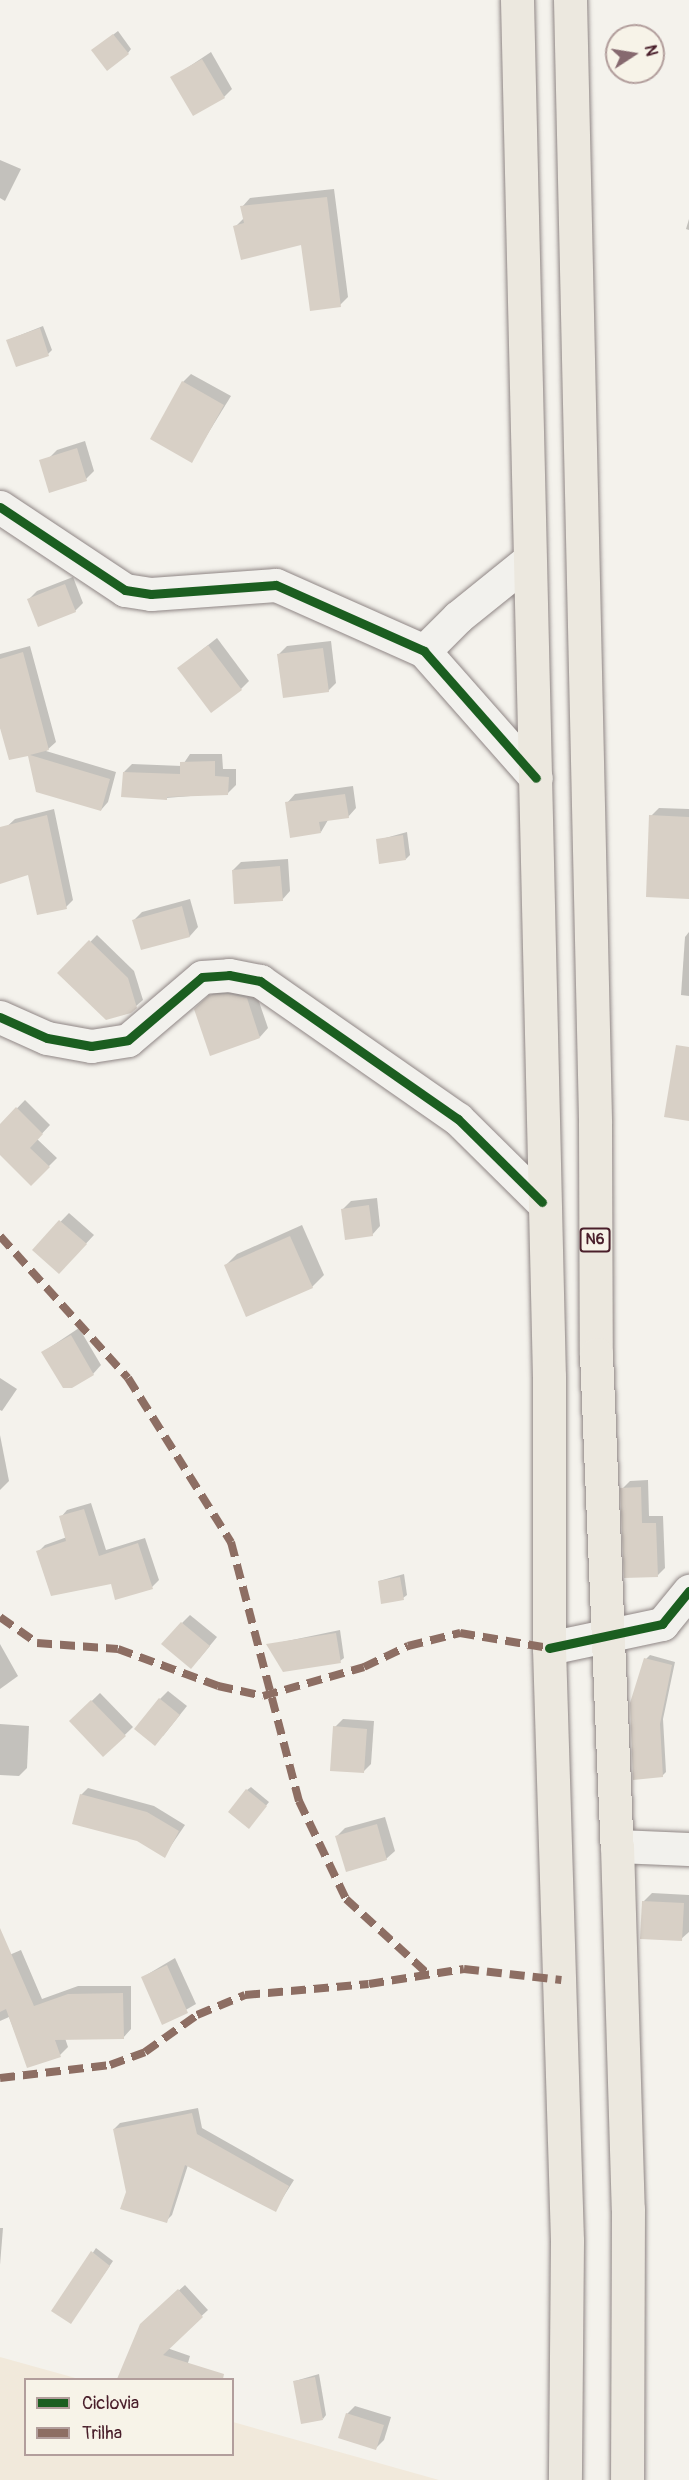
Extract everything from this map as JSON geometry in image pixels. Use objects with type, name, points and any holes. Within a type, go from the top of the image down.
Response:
[{"type":"highway","points":[[517,0],[536,778],[542,1202],[549,1376],[549,1648],[567,2241],[565,2480]]},
{"type":"highway","name":"N6","points":[[570,0],[595,1123],[596,1354],[618,1846],[628,2209],[627,2480]]},
{"type":"street","points":[[0,507],[125,590],[151,594],[276,585],[424,651],[536,778]]},
{"type":"street","points":[[424,651],[458,617],[529,560]]},
{"type":"street","points":[[0,1017],[47,1038],[91,1046],[128,1040],[202,977],[229,975],[260,981],[459,1119],[542,1202]]},
{"type":"street","points":[[549,1648],[676,1621],[689,1591]]},
{"type":"street","points":[[618,1846],[689,1849]]},
{"type":"shaded area","points":[[0,2357],[75,2378],[24,2378],[24,2456],[234,2456],[234,2422],[439,2480],[0,2480]]},
{"type":"building","points":[[113,34],[129,54],[107,71],[91,50]]},
{"type":"building","points":[[202,59],[225,98],[193,116],[170,77]]},
{"type":"building","points":[[327,197],[341,307],[310,311],[301,245],[241,260],[233,226],[244,223],[240,206]]},
{"type":"building","points":[[40,328],[49,356],[16,367],[6,340]]},
{"type":"building","points":[[182,381],[224,405],[192,463],[150,439]]},
{"type":"building","points":[[77,448],[87,481],[49,493],[39,460]]},
{"type":"building","points":[[65,584],[76,612],[38,627],[27,599]]},
{"type":"building","points":[[208,645],[242,690],[211,713],[177,668]]},
{"type":"building","points":[[323,648],[329,692],[283,698],[277,654]]},
{"type":"building","points":[[23,652],[49,750],[30,755],[110,779],[101,811],[36,792],[28,756],[9,760],[0,728],[0,659]]},
{"type":"building","points":[[215,761],[215,776],[229,777],[228,795],[167,797],[167,800],[121,797],[123,772],[180,774],[180,762]]},
{"type":"building","points":[[345,794],[349,818],[319,822],[321,833],[290,838],[285,802]]},
{"type":"building","points":[[47,815],[67,909],[37,915],[28,875],[0,884],[0,827]]},
{"type":"building","points":[[649,815],[689,817],[689,899],[646,897]]},
{"type":"building","points":[[403,835],[406,860],[379,864],[376,839]]},
{"type":"building","points":[[280,866],[283,901],[234,904],[232,870]]},
{"type":"building","points":[[182,906],[190,937],[141,950],[132,920]]},
{"type":"building","points":[[89,940],[128,978],[137,1008],[131,1013],[106,1020],[57,973]]},
{"type":"building","points":[[228,994],[247,998],[260,1038],[210,1056],[194,1009],[209,995]]},
{"type":"building","points":[[676,1045],[689,1047],[689,1121],[664,1117]]},
{"type":"building","points":[[16,1107],[43,1134],[30,1148],[50,1167],[31,1186],[0,1155],[0,1124]]},
{"type":"building","points":[[369,1205],[373,1236],[345,1240],[341,1209]]},
{"type":"building","points":[[59,1220],[87,1244],[59,1274],[32,1250]]},
{"type":"building","points":[[290,1236],[313,1288],[246,1317],[224,1265]]},
{"type":"building","points":[[71,1335],[94,1375],[72,1388],[63,1388],[41,1352]]},
{"type":"building","points":[[641,1487],[642,1523],[656,1523],[658,1577],[624,1578],[620,1488]]},
{"type":"building","points":[[84,1509],[99,1556],[138,1543],[153,1589],[115,1600],[111,1584],[51,1596],[36,1551],[66,1541],[59,1516]]},
{"type":"building","points":[[400,1577],[404,1600],[381,1604],[378,1581]]},
{"type":"building","points":[[181,1622],[210,1646],[191,1669],[161,1644]]},
{"type":"building","points":[[336,1633],[341,1663],[283,1672],[266,1644]]},
{"type":"building","points":[[644,1658],[672,1665],[660,1724],[663,1777],[633,1780],[630,1703]]},
{"type":"building","points":[[159,1698],[180,1715],[155,1746],[134,1729]]},
{"type":"building","points":[[91,1700],[126,1736],[103,1757],[69,1721]]},
{"type":"building","points":[[333,1726],[367,1729],[364,1773],[330,1771]]},
{"type":"building","points":[[246,1789],[267,1806],[249,1829],[228,1812]]},
{"type":"building","points":[[80,1794],[147,1812],[179,1831],[165,1858],[137,1841],[72,1824]]},
{"type":"building","points":[[377,1824],[387,1860],[346,1872],[335,1836]]},
{"type":"building","points":[[642,1901],[684,1903],[682,1941],[640,1939]]},
{"type":"building","points":[[0,1928],[34,2006],[68,1994],[123,1993],[124,2039],[55,2040],[61,2057],[27,2068],[6,2009],[0,2012]]},
{"type":"building","points":[[167,1965],[188,2013],[162,2025],[141,1977]]},
{"type":"building","points":[[192,2113],[197,2134],[289,2186],[276,2212],[185,2165],[167,2223],[120,2209],[126,2192],[113,2129]]},
{"type":"building","points":[[91,2251],[110,2266],[71,2324],[51,2311]]},
{"type":"building","points":[[178,2289],[203,2317],[163,2355],[224,2374],[223,2378],[117,2378],[140,2324]]},
{"type":"building","points":[[315,2377],[323,2420],[301,2424],[293,2381]]},
{"type":"building","points":[[346,2413],[384,2425],[376,2450],[338,2438]]},
{"type":"marked path","points":[[0,1236],[128,1378],[231,1542],[299,1801],[346,1899],[429,1975]]},
{"type":"marked path","points":[[0,1617],[37,1643],[118,1649],[218,1686],[263,1696],[364,1667],[408,1646],[460,1633],[549,1648]]},
{"type":"marked path","points":[[0,2078],[110,2065],[145,2052],[197,2015],[245,1995],[369,1984],[464,1969],[561,1980]]},
{"type":"cycle path","points":[[0,507],[125,590],[151,594],[276,585],[424,651],[536,778]]},
{"type":"cycle path","points":[[0,1017],[47,1038],[91,1046],[128,1040],[202,977],[229,975],[260,981],[458,1119],[542,1202]]},
{"type":"cycle path","points":[[549,1648],[662,1624],[689,1591]]}]
